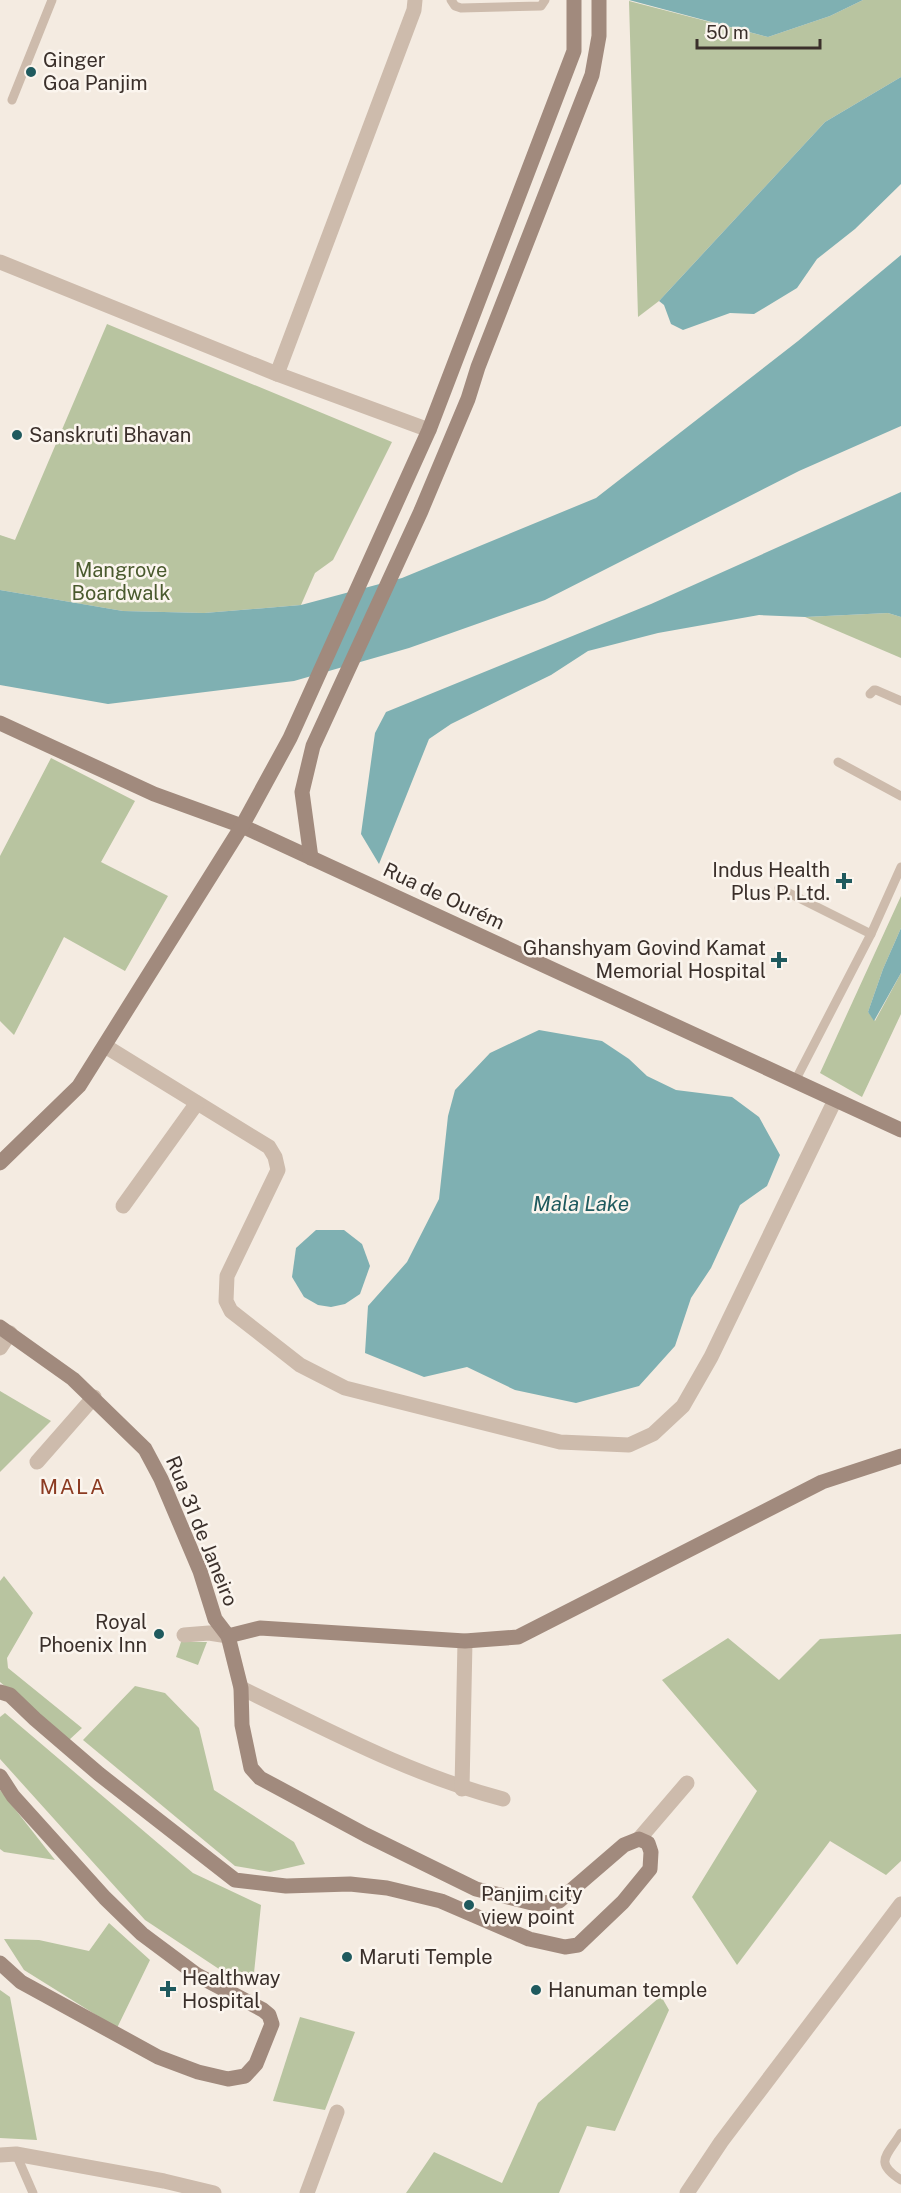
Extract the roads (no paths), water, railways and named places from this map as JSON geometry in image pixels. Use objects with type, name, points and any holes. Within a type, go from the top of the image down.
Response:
[{"type":"street","points":[[277,374],[414,10],[415,0]]},
{"type":"street","points":[[0,1163],[79,1086],[242,826],[290,738],[429,430],[574,51],[574,0]]},
{"type":"street","points":[[311,858],[302,792],[313,746],[421,511],[468,399],[592,75],[599,36],[599,0]]},
{"type":"street","points":[[0,262],[277,374],[429,430]]},
{"type":"street","points":[[456,358],[478,368]]},
{"type":"street","name":"Rua de Ourém","points":[[0,723],[154,794],[242,826],[901,1130]]},
{"type":"street","points":[[105,1046],[269,1147],[275,1157],[278,1170],[227,1276],[226,1301],[231,1311],[300,1365],[345,1388],[560,1442],[629,1445],[653,1434],[682,1406],[711,1357],[836,1100]]},
{"type":"street","points":[[123,1206],[197,1103]]},
{"type":"street","points":[[0,1348],[5,1330]]},
{"type":"street","name":"Rua 31 de Janeiro","points":[[5,1330],[73,1379],[145,1449],[161,1479],[200,1571],[214,1619],[228,1636],[241,1688],[242,1725],[251,1767],[260,1778],[366,1835],[476,1888],[536,1904],[559,1901],[624,1845],[639,1839]]},
{"type":"street","points":[[37,1462],[94,1397]]},
{"type":"street","points":[[184,1635],[209,1633],[228,1636],[260,1628],[465,1641],[518,1637],[822,1482],[901,1456]]},
{"type":"street","points":[[462,1789],[465,1641]]},
{"type":"street","points":[[241,1688],[343,1738],[462,1789],[503,1799]]},
{"type":"street","points":[[0,1692],[10,1695],[99,1773],[235,1880],[286,1886],[350,1884],[387,1888],[441,1901],[530,1939],[565,1947],[578,1945],[623,1902],[650,1869],[651,1852],[648,1843],[639,1839],[687,1783]]},
{"type":"street","points":[[0,1776],[13,1796],[105,1898],[142,1934],[197,1975],[263,2010],[269,2015],[272,2024],[256,2064],[245,2076],[228,2079],[198,2072],[158,2057],[21,1982],[0,1963]]},
{"type":"street","points":[[687,2193],[721,2142],[901,1904]]},
{"type":"street","points":[[308,2193],[337,2112]]},
{"type":"street","points":[[0,2155],[16,2154],[164,2181],[214,2193]]},
{"type":"lane","points":[[12,100],[52,0]]},
{"type":"lane","points":[[451,0],[455,6],[461,8],[541,6],[545,0]]},
{"type":"lane","points":[[870,694],[876,690],[901,701]]},
{"type":"lane","points":[[838,762],[901,796]]},
{"type":"lane","points":[[795,1081],[871,934],[901,867]]},
{"type":"lane","points":[[779,888],[871,934]]},
{"type":"lane","points":[[901,2133],[885,2159],[884,2165],[886,2171],[901,2180]]},
{"type":"lane","points":[[16,2154],[33,2193]]},
{"type":"water","points":[[629,0],[863,0],[830,16],[768,37]]},
{"type":"water","points":[[901,77],[901,184],[855,229],[817,259],[797,288],[754,314],[730,313],[683,330],[671,324],[664,305],[659,301],[825,122]]},
{"type":"water","points":[[901,255],[901,426],[799,471],[545,600],[409,648],[294,681],[108,704],[0,685],[0,590],[123,611],[204,613],[301,605],[402,578],[596,498],[798,341]]},
{"type":"water","points":[[901,492],[901,617],[888,613],[805,617],[759,615],[658,633],[588,651],[551,675],[451,724],[429,739],[379,864],[361,834],[375,733],[386,712],[651,604]]},
{"type":"water","points":[[901,928],[901,973],[874,1021],[868,1012]]},
{"type":"water","name":"Mala Lake","points":[[539,1030],[602,1041],[629,1059],[647,1076],[676,1090],[732,1097],[759,1117],[780,1155],[767,1186],[740,1205],[711,1268],[691,1298],[675,1346],[639,1386],[576,1403],[515,1390],[467,1367],[424,1377],[365,1353],[368,1306],[407,1262],[439,1199],[448,1116],[455,1090],[490,1053]]},
{"type":"water","points":[[316,1230],[344,1230],[362,1244],[370,1266],[360,1294],[345,1304],[331,1307],[318,1305],[304,1297],[292,1277],[296,1248]]},
{"type":"place","name":"Ginger Goa Panjim","points":[[31,72]]},
{"type":"place","name":"Sanskruti Bhavan","points":[[17,435]]},
{"type":"place","name":"Indus Health Plus P. Ltd.","points":[[844,881]]},
{"type":"place","name":"Ghanshyam Govind Kamat Memorial Hospital","points":[[779,960]]},
{"type":"place","name":"Royal Phoenix Inn","points":[[159,1634]]},
{"type":"place","name":"Panjim city view point","points":[[469,1905]]},
{"type":"place","name":"Maruti Temple","points":[[347,1957]]},
{"type":"place","name":"Healthway Hospital","points":[[168,1989]]},
{"type":"place","name":"Hanuman temple","points":[[536,1990]]},
{"type":"district","name":"MALA","points":[[73,1487]]},
{"type":"park label","name":"Mangrove Boardwalk","points":[[121,582]]}]
